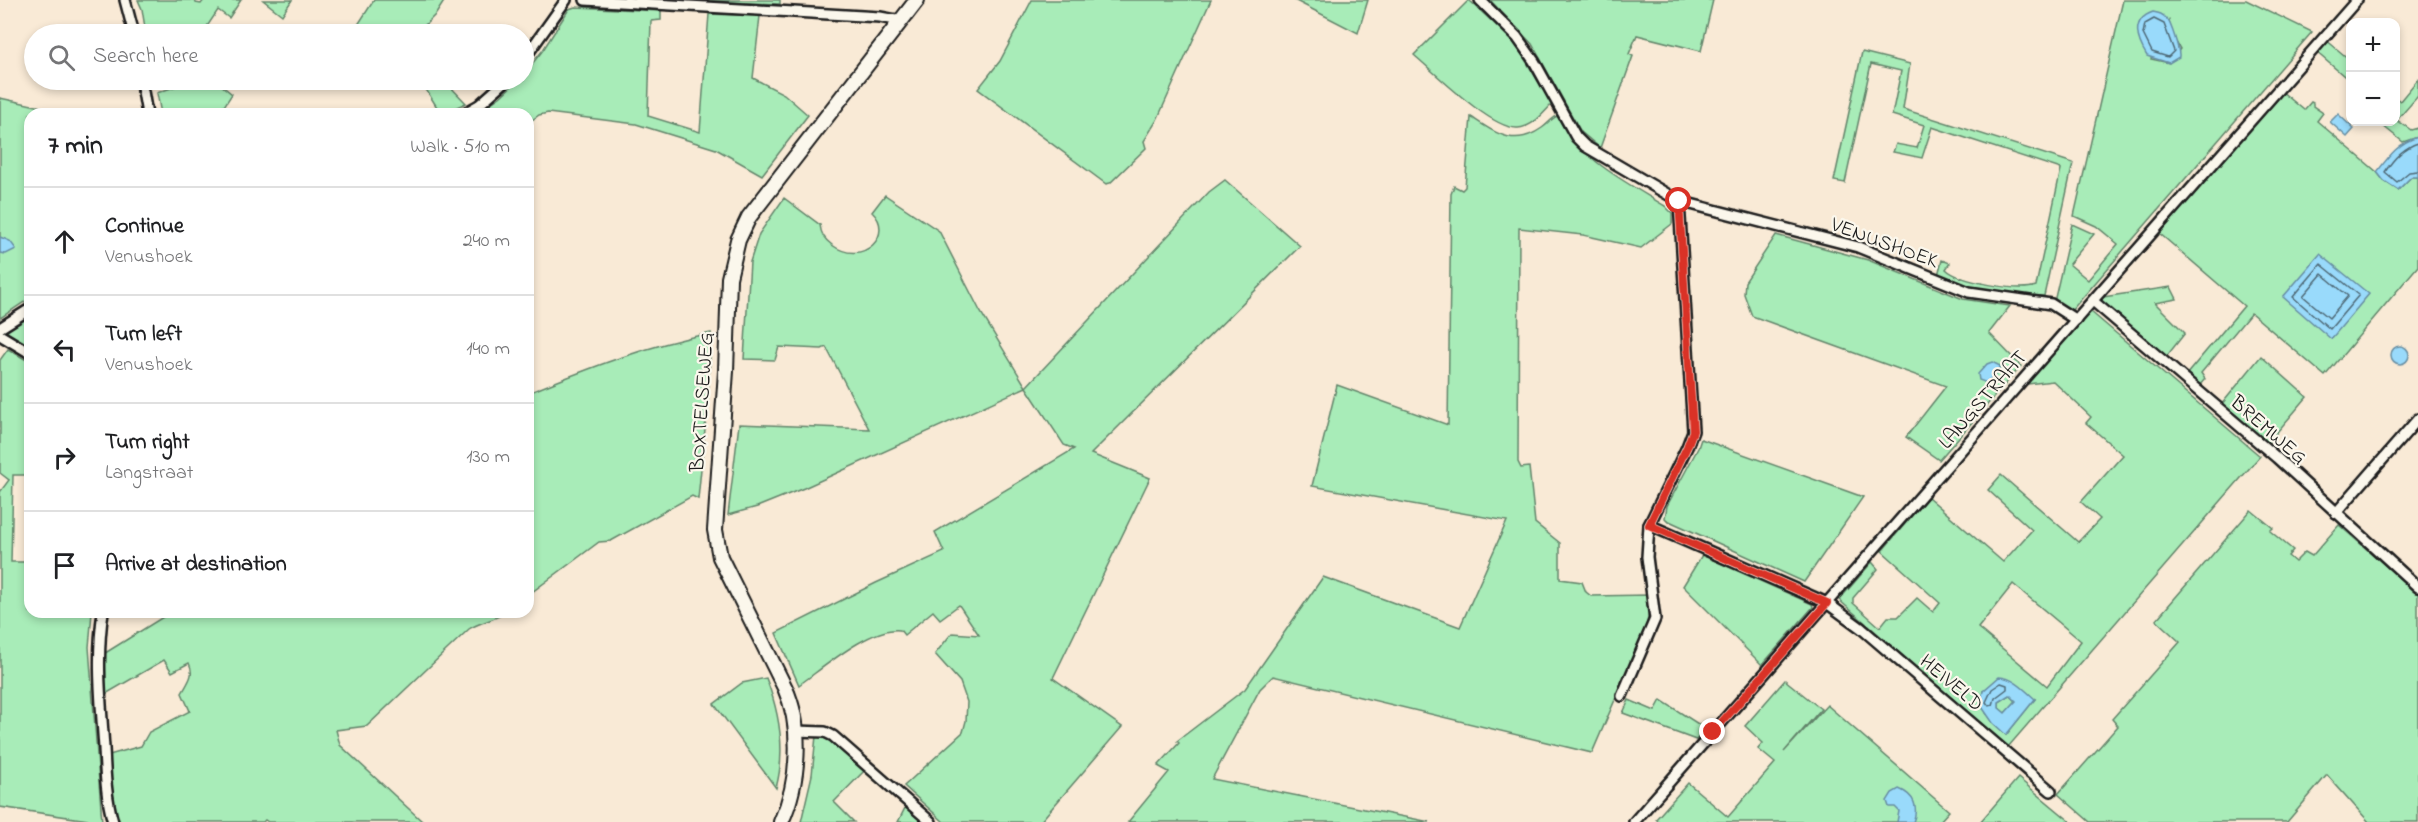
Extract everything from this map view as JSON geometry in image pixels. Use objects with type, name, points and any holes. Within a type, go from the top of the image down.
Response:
[{"type":"main road","name":"BOXTELSEWEG","points":[[781,822],[792,789],[796,761],[795,731],[789,698],[720,556],[715,530],[726,371],[729,278],[738,240],[749,217],[917,0]]},
{"type":"street","points":[[124,0],[131,24]]},
{"type":"street","points":[[534,45],[566,0]]},
{"type":"street","points":[[585,0],[880,16],[901,21]]},
{"type":"street","name":"VENUSHOEK","points":[[1480,0],[1517,37],[1534,62],[1576,137],[1585,146],[1679,201],[1858,247],[1969,292],[2051,304],[2076,320]]},
{"type":"street","name":"LANGSTRAAT","points":[[1634,822],[2357,0]]},
{"type":"street","points":[[143,90],[146,108]]},
{"type":"street","points":[[473,108],[495,90]]},
{"type":"street","points":[[1622,696],[1655,619],[1655,604],[1647,557],[1649,525],[1693,431],[1679,201]]},
{"type":"street","name":"BREMWEG","points":[[2093,302],[2277,458],[2418,587]]},
{"type":"street","points":[[0,328],[24,313]]},
{"type":"street","points":[[0,335],[24,349]]},
{"type":"street","points":[[2336,513],[2418,419]]},
{"type":"street","points":[[1649,525],[1827,603]]},
{"type":"street","name":"HEIVELD","points":[[1827,603],[1870,635],[2051,791]]},
{"type":"street","points":[[103,618],[100,665],[102,718],[106,778],[113,822]]},
{"type":"street","points":[[795,731],[825,732],[833,736],[931,822]]},
{"type":"green space","points":[[138,0],[195,0],[196,3],[201,4],[204,0],[241,0],[229,18],[218,10],[209,24],[144,24]]},
{"type":"green space","points":[[263,0],[292,0],[282,15]]},
{"type":"green space","points":[[374,0],[445,0],[426,24],[358,24]]},
{"type":"green space","points":[[670,0],[780,0],[780,4]]},
{"type":"green space","points":[[1032,0],[1211,0],[1157,120],[1144,141],[1146,148],[1110,183],[1106,184],[978,89],[1000,61]]},
{"type":"green space","points":[[1294,0],[1368,0],[1358,33]]},
{"type":"green space","points":[[1469,0],[1515,43],[1552,104],[1537,120],[1528,125],[1518,128],[1507,126],[1479,111],[1414,55]]},
{"type":"green space","points":[[1490,0],[1713,0],[1701,51],[1637,35],[1629,54],[1633,56],[1600,148],[1581,132],[1532,44]]},
{"type":"green space","points":[[2123,0],[2246,0],[2312,32],[2071,311],[2054,302],[2072,224],[2094,234],[2069,264],[2088,280],[2118,244],[2096,226],[2074,216]],"holes":[[[2169,21],[2172,35],[2180,49],[2169,63],[2151,59]]]},
{"type":"green space","points":[[575,7],[661,11],[661,20],[651,21],[648,116],[700,132],[709,14],[760,16],[753,78],[784,94],[808,115],[762,175],[716,149],[636,124],[548,113],[534,119],[534,108],[484,108],[507,90],[534,90],[534,61],[569,9]]},
{"type":"green space","points":[[2325,39],[2346,57],[2346,78],[2315,51]]},
{"type":"green space","points":[[1862,52],[1910,64],[1903,109],[2073,163],[2044,296],[1990,291],[1938,275],[1942,260],[1950,263],[1946,269],[1953,274],[1976,282],[2017,288],[2036,286],[2061,169],[1932,127],[1922,158],[1893,152],[1896,144],[1917,148],[1924,125],[1892,115],[1901,71],[1871,64],[1845,183],[1834,181]]},
{"type":"green space","points":[[2418,79],[2418,96],[2400,117],[2400,101]]},
{"type":"green space","points":[[165,90],[227,90],[232,94],[223,108],[160,108],[157,93]]},
{"type":"green space","points":[[426,90],[454,90],[466,103],[455,108],[437,108]]},
{"type":"green space","points":[[2281,91],[2304,110],[2311,102],[2313,103],[2313,106],[2323,113],[2317,121],[2377,172],[2384,181],[2398,190],[2411,177],[2418,177],[2418,266],[2325,376],[2251,313],[2201,373],[2205,379],[2199,386],[2186,375],[2244,306],[2159,233]]},
{"type":"green space","points":[[0,98],[46,108],[24,108],[24,302],[0,318]]},
{"type":"green space","points":[[1557,116],[1578,145],[1591,157],[1672,213],[1672,224],[1641,248],[1583,235],[1519,228],[1518,462],[1521,468],[1529,467],[1535,523],[1560,543],[1560,579],[1582,582],[1586,592],[1591,596],[1648,595],[1650,607],[1646,628],[1592,753],[1273,676],[1260,689],[1212,779],[1430,822],[1128,822],[1169,772],[1158,766],[1179,743],[1177,741],[1245,689],[1323,577],[1460,627],[1507,521],[1312,486],[1337,385],[1448,425],[1451,194],[1454,186],[1462,190],[1465,187],[1471,117],[1497,133],[1514,138],[1532,134]]},
{"type":"green space","points":[[2400,122],[2411,130],[2418,128],[2418,137],[2403,142],[2383,126],[2400,126]]},
{"type":"green space","points":[[1225,180],[1300,246],[1091,454],[1150,478],[1053,678],[1122,727],[1040,822],[944,822],[904,786],[963,732],[967,702],[960,682],[935,654],[952,633],[979,635],[959,605],[940,619],[933,611],[904,635],[900,630],[888,631],[862,641],[799,685],[776,633],[944,552],[935,532],[1074,449],[1064,445],[1026,387],[1209,192]]},
{"type":"green space","points":[[885,195],[939,231],[980,311],[1026,387],[804,488],[757,507],[728,515],[739,424],[869,429],[826,347],[822,349],[779,347],[775,360],[744,359],[750,262],[759,234],[784,198],[820,225],[827,241],[844,251],[865,250],[873,245],[880,229],[878,220],[872,212]]},
{"type":"green space","points":[[1776,235],[1868,260],[1963,299],[2010,306],[1989,333],[2021,366],[1939,460],[1906,437],[1946,386],[1752,316],[1744,294],[1745,282]]},
{"type":"green space","points":[[2171,287],[2177,299],[2155,303],[2185,333],[2166,357],[2101,301],[2103,297]]},
{"type":"green space","points":[[2090,311],[2260,456],[2008,747],[1839,600],[1872,562],[1878,569],[1853,598],[1853,603],[1880,627],[1888,617],[1898,617],[1917,598],[1933,612],[1940,603],[1882,551],[1928,497],[2003,562],[2032,530],[1988,490],[2001,475],[2078,542],[2100,519],[2081,502],[2123,455],[2086,423],[2091,417],[2053,381],[2027,384]],"holes":[[[2013,584],[2081,641],[2047,686],[1978,628]],[[1983,691],[2035,699],[2006,735],[1986,713]]]},
{"type":"green space","points":[[24,314],[24,346],[7,336],[3,330]]},
{"type":"green space","points":[[711,333],[708,399],[698,499],[692,496],[611,541],[599,542],[534,591],[534,391],[641,351]]},
{"type":"green space","points":[[8,349],[24,358],[24,475],[13,475],[11,562],[24,562],[24,618],[91,618],[89,647],[102,822],[0,807],[0,492],[9,480],[0,473],[0,360]]},
{"type":"green space","points":[[2261,356],[2307,397],[2266,445],[2221,405]]},
{"type":"green space","points":[[1701,439],[1863,497],[1804,582],[1665,518],[1667,506]]},
{"type":"green space","points":[[2251,510],[2273,528],[2270,531],[2293,550],[2288,556],[2295,562],[2305,552],[2312,556],[2339,525],[2418,594],[2418,822],[2369,822],[2327,775],[2287,822],[2090,822],[2058,794],[2118,726],[2112,719],[2180,642],[2156,620]]},
{"type":"green space","points":[[1702,555],[1812,604],[1813,607],[1762,665],[1683,586]]},
{"type":"green space","points":[[161,618],[494,618],[469,629],[367,726],[336,730],[340,745],[423,822],[268,822],[265,820],[263,822],[118,822],[112,794],[109,755],[141,746],[149,732],[190,711],[182,693],[190,678],[191,667],[189,663],[172,672],[164,660],[104,695],[102,655]]},
{"type":"green space","points":[[766,678],[775,705],[780,733],[781,760],[776,788],[714,704],[742,683]]},
{"type":"green space","points":[[1785,680],[1821,709],[1784,752],[1827,705],[1949,811],[1939,822],[1659,822],[1656,819],[1688,783],[1728,817],[1775,763],[1758,749],[1763,743],[1745,726]]},
{"type":"green space","points":[[2010,695],[2016,701],[2005,713],[1999,708],[1999,702]]},
{"type":"green space","points":[[1629,700],[1655,711],[1661,700],[1706,729],[1696,740],[1623,713]]},
{"type":"green space","points":[[816,736],[825,736],[865,770],[834,802],[854,822],[801,822],[812,775]]},
{"type":"green space","points":[[2018,778],[2071,822],[1980,822]]},
{"type":"green space","points":[[906,806],[924,822],[898,822]]},
{"type":"water","points":[[2153,12],[2167,19],[2175,37],[2179,57],[2169,63],[2147,56],[2140,44],[2138,25],[2141,20]]},
{"type":"water","points":[[2338,114],[2346,122],[2346,126],[2354,129],[2347,137],[2330,122]]},
{"type":"water","points":[[2418,137],[2418,177],[2411,177],[2398,190],[2384,181],[2377,172],[2399,146]]},
{"type":"water","points":[[0,237],[10,241],[16,249],[6,254],[0,253]]},
{"type":"water","points":[[2320,254],[2369,294],[2331,339],[2283,297]]},
{"type":"water","points":[[2400,346],[2406,349],[2409,355],[2406,361],[2400,364],[2394,361],[2391,355],[2394,349]]},
{"type":"water","points":[[1992,362],[2000,366],[1999,372],[1987,383],[1979,380],[1978,374]]},
{"type":"water","points":[[1999,677],[2009,679],[2035,699],[2006,735],[1993,723],[1980,704],[1983,691]],"holes":[[[2010,695],[2016,701],[2005,713],[1999,708],[1999,702]]]},
{"type":"water","points":[[1899,789],[1914,802],[1913,822],[1897,822],[1899,811],[1895,807],[1889,807],[1887,801],[1892,793]]},
{"type":"route","points":[[1679,201],[1693,431],[1649,525],[1827,603],[1713,732]]}]
